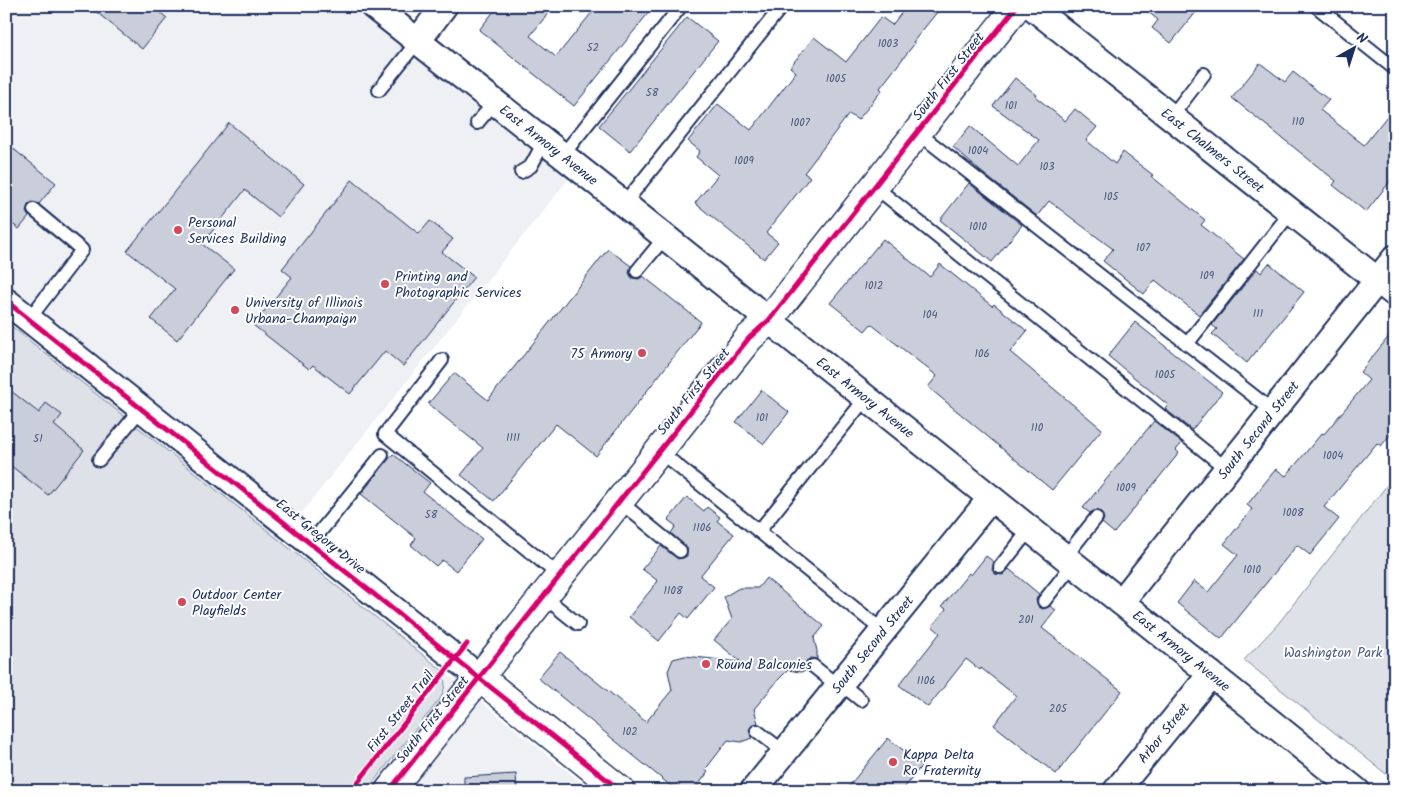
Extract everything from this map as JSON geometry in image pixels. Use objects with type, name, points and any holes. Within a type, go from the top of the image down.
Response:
[{"type":"street","name":"East Armory Avenue","points":[[373,6],[668,239],[1357,791]]},
{"type":"street","points":[[417,42],[444,6]]},
{"type":"street","name":"South First Street","points":[[389,791],[749,338],[768,320],[1017,6]]},
{"type":"street","name":"East Chalmers Street","points":[[1031,6],[1386,287]]},
{"type":"street","name":"South Second Street","points":[[1121,602],[1273,411],[1386,287],[1395,258]]},
{"type":"street","name":"East Gregory Drive","points":[[6,301],[621,791]]},
{"type":"street","name":"South Second Street","points":[[753,791],[991,498]]},
{"type":"street","name":"Arbor Street","points":[[1116,791],[1211,674]]},
{"type":"lane","points":[[520,172],[553,149],[681,6]]},
{"type":"lane","points":[[624,204],[782,6]]},
{"type":"lane","points":[[1316,6],[1395,69]]},
{"type":"lane","points":[[379,90],[417,42]]},
{"type":"lane","points":[[1171,117],[1204,74]]},
{"type":"lane","points":[[477,123],[494,103]]},
{"type":"lane","points":[[918,132],[1273,411]]},
{"type":"lane","points":[[874,186],[1226,470]]},
{"type":"lane","points":[[29,319],[82,250],[34,210]]},
{"type":"lane","points":[[1187,344],[1291,212]]},
{"type":"lane","points":[[640,273],[668,239]]},
{"type":"lane","points":[[442,360],[385,434],[552,586],[578,624]]},
{"type":"lane","points":[[759,531],[866,398]]},
{"type":"lane","points":[[99,460],[141,409]]},
{"type":"lane","points":[[659,451],[883,631]]},
{"type":"lane","points":[[311,543],[382,454]]},
{"type":"lane","points":[[619,501],[680,551]]},
{"type":"lane","points":[[1044,601],[1096,518]]},
{"type":"lane","points":[[1000,567],[1030,529]]},
{"type":"lane","points":[[813,666],[861,700]]},
{"type":"lane","points":[[756,733],[783,754]]},
{"type":"shaded area","name":"University of Illinois Urbana-Champaign","points":[[6,6],[352,6],[570,177],[280,540],[592,791],[6,791]]},
{"type":"green space","name":"Outdoor Center Playfields","points":[[6,322],[442,670],[445,685],[440,699],[366,791],[6,791]]},
{"type":"green space","name":"Washington Park","points":[[1395,475],[1395,764],[1386,774],[1244,660],[1277,625]]},
{"type":"building","points":[[89,6],[152,6],[167,18],[142,49]]},
{"type":"building","points":[[498,6],[554,6],[530,36],[556,57],[597,6],[654,6],[574,106],[479,30]]},
{"type":"building","points":[[907,6],[942,6],[913,42],[915,43],[880,88],[882,90],[858,120],[849,114],[804,173],[810,177],[766,233],[778,242],[764,259],[695,203],[718,175],[696,157],[700,151],[688,141],[718,104],[751,130],[796,72],[790,67],[814,37],[846,62],[881,17],[892,25]]},
{"type":"building","points":[[1141,6],[1201,6],[1171,43],[1152,28],[1158,20]]},
{"type":"building","points":[[687,17],[718,41],[630,151],[599,126]]},
{"type":"building","points":[[1260,63],[1285,82],[1293,72],[1329,100],[1320,110],[1364,145],[1395,106],[1395,175],[1366,212],[1333,185],[1336,181],[1232,98]]},
{"type":"building","points":[[1015,78],[1065,121],[1075,109],[1097,127],[1086,140],[1115,164],[1123,152],[1205,220],[1201,225],[1244,259],[1199,315],[1155,280],[1144,294],[1103,261],[1113,249],[1049,201],[1037,216],[953,147],[970,126],[1018,166],[1039,140],[993,106]]},
{"type":"building","name":"Personal Services Building","points":[[229,123],[304,184],[278,217],[245,190],[202,244],[234,269],[177,340],[151,319],[175,289],[127,251]]},
{"type":"building","points":[[6,143],[56,183],[39,204],[32,202],[28,205],[26,212],[29,217],[19,229],[6,219]]},
{"type":"building","name":"Printing and Photographic Services","points":[[352,180],[419,234],[430,221],[453,239],[442,252],[474,277],[403,366],[385,351],[350,394],[313,365],[309,369],[253,325],[292,277],[282,269]]},
{"type":"building","points":[[969,183],[1022,225],[992,262],[940,220]]},
{"type":"building","points":[[883,239],[930,277],[940,264],[992,306],[994,304],[1027,331],[1010,352],[1102,429],[1052,490],[928,387],[937,376],[871,324],[865,331],[830,303]]},
{"type":"building","name":"75 Armory","points":[[608,249],[631,266],[629,273],[632,278],[639,279],[643,276],[701,322],[596,456],[556,424],[494,501],[461,475],[483,448],[428,404],[454,373],[488,400]]},
{"type":"building","points":[[1269,263],[1304,292],[1247,363],[1212,334],[1217,329],[1212,325],[1257,269],[1261,273]]},
{"type":"building","points":[[1135,322],[1222,392],[1192,430],[1165,409],[1168,405],[1108,356]]},
{"type":"building","points":[[1395,329],[1395,429],[1381,446],[1377,443],[1324,507],[1339,519],[1310,555],[1297,545],[1221,639],[1177,603],[1194,581],[1208,592],[1238,555],[1224,544],[1252,509],[1247,505],[1276,469],[1286,476],[1322,433],[1324,434],[1369,380],[1360,372]]},
{"type":"building","points":[[6,387],[39,413],[46,403],[62,415],[54,425],[84,450],[48,495],[6,462]]},
{"type":"building","points":[[761,390],[789,412],[764,444],[736,422]]},
{"type":"building","points":[[1154,421],[1182,443],[1176,450],[1179,453],[1114,533],[1102,523],[1104,519],[1101,512],[1097,510],[1090,513],[1083,508]]},
{"type":"building","points":[[393,454],[430,483],[423,492],[482,539],[456,571],[442,560],[436,566],[411,545],[416,538],[361,494]]},
{"type":"building","points":[[687,497],[704,511],[707,507],[720,517],[717,521],[734,534],[700,576],[714,587],[688,619],[681,613],[659,641],[629,617],[658,581],[642,569],[661,546],[678,559],[687,556],[687,548],[671,533],[676,526],[668,520]]},
{"type":"building","points":[[986,556],[994,562],[992,570],[995,574],[1003,575],[1009,569],[1039,594],[1036,600],[1039,607],[1043,609],[1050,606],[1056,610],[1042,628],[1122,691],[1056,774],[994,725],[1016,696],[981,668],[980,670],[966,659],[928,707],[899,685],[940,633],[932,626],[946,609],[942,606],[969,573],[971,575]]},
{"type":"building","points":[[766,578],[824,626],[814,638],[817,659],[811,658],[806,661],[806,671],[788,670],[779,679],[754,709],[758,723],[749,729],[752,738],[741,742],[728,740],[705,770],[708,772],[694,791],[677,791],[538,678],[560,652],[646,722],[672,690],[668,671],[673,659],[685,656],[741,662],[714,640],[732,619],[724,597],[739,588],[758,588]]},
{"type":"building","name":"Kappa Delta Ro Fraternity","points":[[888,738],[922,765],[902,791],[845,791]]},
{"type":"building","points":[[516,774],[517,791],[464,791],[464,777]]},
{"type":"cycle path","points":[[389,791],[749,338],[769,320],[1017,6]]},
{"type":"cycle path","points":[[6,301],[621,791]]},
{"type":"cycle path","name":"First Street Trail","points":[[351,791],[467,644]]},
{"type":"place","name":"Personal Services Building","points":[[178,230]]},
{"type":"place","name":"Printing and Photographic Services","points":[[385,284]]},
{"type":"place","name":"University of Illinois Urbana-Champaign","points":[[235,310]]},
{"type":"place","name":"75 Armory","points":[[642,353]]},
{"type":"place","name":"Outdoor Center Playfields","points":[[182,602]]},
{"type":"place","name":"Round Balconies","points":[[706,664]]},
{"type":"place","name":"Kappa Delta Ro Fraternity","points":[[893,762]]}]
